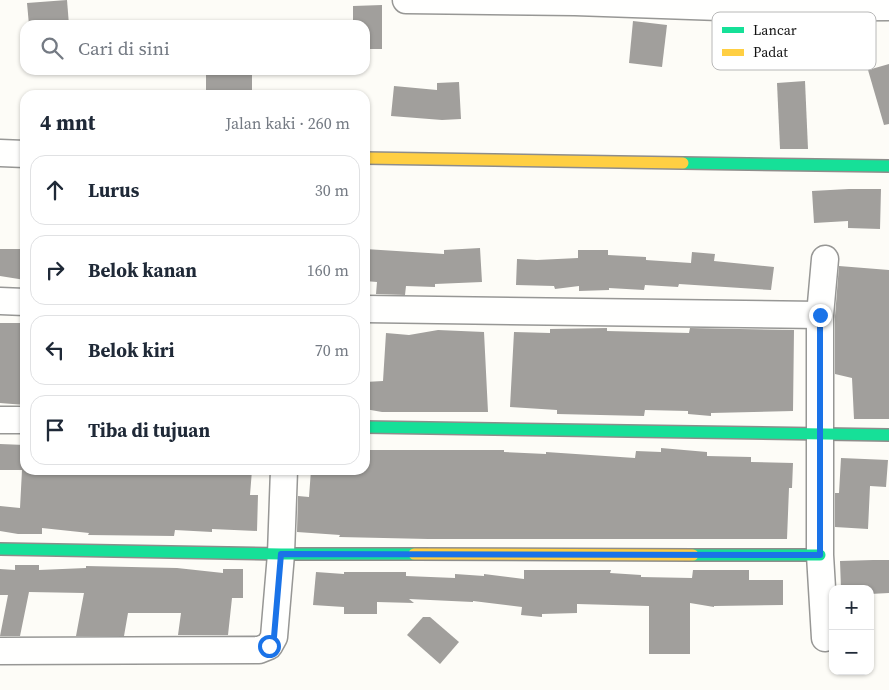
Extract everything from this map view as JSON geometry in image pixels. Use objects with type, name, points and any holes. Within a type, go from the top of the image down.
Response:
[{"type":"street","points":[[406,0],[575,2],[748,8],[889,7]]},
{"type":"street","points":[[0,153],[20,154]]},
{"type":"street","points":[[370,158],[889,166]]},
{"type":"street","points":[[824,638],[820,555],[820,315],[825,259]]},
{"type":"street","points":[[0,301],[20,302]]},
{"type":"street","points":[[370,309],[820,315]]},
{"type":"street","points":[[0,420],[20,420]]},
{"type":"street","points":[[370,428],[889,435]]},
{"type":"street","points":[[0,652],[259,650],[269,646],[274,637],[281,554],[284,475]]},
{"type":"street","points":[[0,549],[281,554],[820,555]]},
{"type":"building","points":[[67,0],[69,20],[29,20],[27,3]]},
{"type":"building","points":[[382,5],[382,49],[370,49],[370,20],[353,20],[353,6]]},
{"type":"building","points":[[633,21],[667,25],[662,67],[629,63]]},
{"type":"building","points":[[889,64],[889,124],[884,125],[868,70],[876,70],[876,68]]},
{"type":"building","points":[[206,75],[252,75],[252,90],[206,90]]},
{"type":"building","points":[[805,81],[808,149],[780,149],[777,83]]},
{"type":"building","points":[[459,82],[461,119],[442,120],[391,116],[394,86],[437,90],[437,83]]},
{"type":"building","points":[[881,189],[880,229],[848,228],[848,221],[814,223],[812,191]]},
{"type":"building","points":[[480,248],[482,282],[435,284],[435,287],[406,286],[405,295],[376,294],[377,282],[370,281],[370,249],[444,254],[444,250]]},
{"type":"building","points":[[0,249],[20,249],[20,279],[0,276]]},
{"type":"building","points":[[578,250],[608,250],[608,255],[646,257],[646,260],[691,263],[692,252],[715,254],[714,261],[774,267],[771,290],[679,284],[678,287],[645,285],[644,290],[609,288],[609,290],[579,291],[579,286],[555,289],[554,286],[516,285],[517,259],[578,258]]},
{"type":"building","points":[[839,266],[889,270],[889,419],[854,419],[852,378],[835,374],[835,316]]},
{"type":"building","points":[[0,323],[20,323],[20,405],[0,403]]},
{"type":"building","points":[[607,328],[607,331],[689,333],[690,328],[794,330],[793,411],[711,413],[711,416],[688,414],[688,411],[645,410],[644,416],[557,414],[557,410],[510,407],[514,332],[550,333],[550,329]]},
{"type":"building","points":[[438,330],[484,332],[488,412],[382,412],[370,410],[370,382],[383,381],[386,333],[409,335]]},
{"type":"building","points":[[0,444],[20,445],[20,470],[0,470]]},
{"type":"building","points":[[661,448],[707,452],[707,456],[751,457],[751,462],[793,463],[792,488],[789,488],[787,539],[428,539],[339,537],[340,535],[297,532],[298,496],[309,497],[311,475],[370,475],[370,450],[504,450],[504,452],[546,454],[546,452],[635,458],[636,451],[661,452]]},
{"type":"building","points":[[841,458],[888,460],[886,487],[870,486],[868,529],[835,527],[835,493],[839,493]]},
{"type":"building","points":[[22,475],[252,475],[250,495],[258,495],[257,531],[212,529],[212,532],[175,530],[174,536],[88,535],[89,533],[42,528],[42,534],[18,534],[0,531],[0,506],[20,508]]},
{"type":"building","points":[[889,560],[889,593],[874,594],[874,585],[841,585],[840,561]]},
{"type":"building","points":[[15,565],[39,565],[39,570],[86,568],[86,566],[177,568],[223,573],[223,569],[243,569],[243,598],[232,598],[228,635],[178,635],[181,613],[128,613],[124,636],[76,636],[84,593],[29,592],[20,636],[0,636],[8,595],[0,595],[0,569],[15,570]]},
{"type":"building","points":[[524,570],[611,570],[610,573],[641,575],[641,577],[692,578],[693,570],[749,570],[749,580],[783,580],[783,605],[714,607],[690,603],[690,654],[649,654],[649,606],[577,604],[577,613],[542,614],[542,617],[521,615],[522,607],[473,601],[409,599],[414,603],[377,602],[377,614],[344,614],[344,607],[313,605],[316,572],[344,574],[344,572],[406,572],[406,576],[455,578],[455,574],[484,576],[484,574],[524,579]]},
{"type":"building","points":[[423,617],[430,617],[459,642],[440,664],[407,635]]},
{"type":"traffic: fast","points":[[683,163],[889,166]]},
{"type":"traffic: fast","points":[[370,427],[889,435]]},
{"type":"traffic: fast","points":[[0,549],[281,554],[414,554]]},
{"type":"traffic: fast","points":[[693,555],[820,555]]},
{"type":"traffic: slow","points":[[370,158],[683,163]]},
{"type":"traffic: slow","points":[[414,554],[693,555]]},
{"type":"route","points":[[269,646],[274,637],[281,554],[820,555],[820,315]]}]
